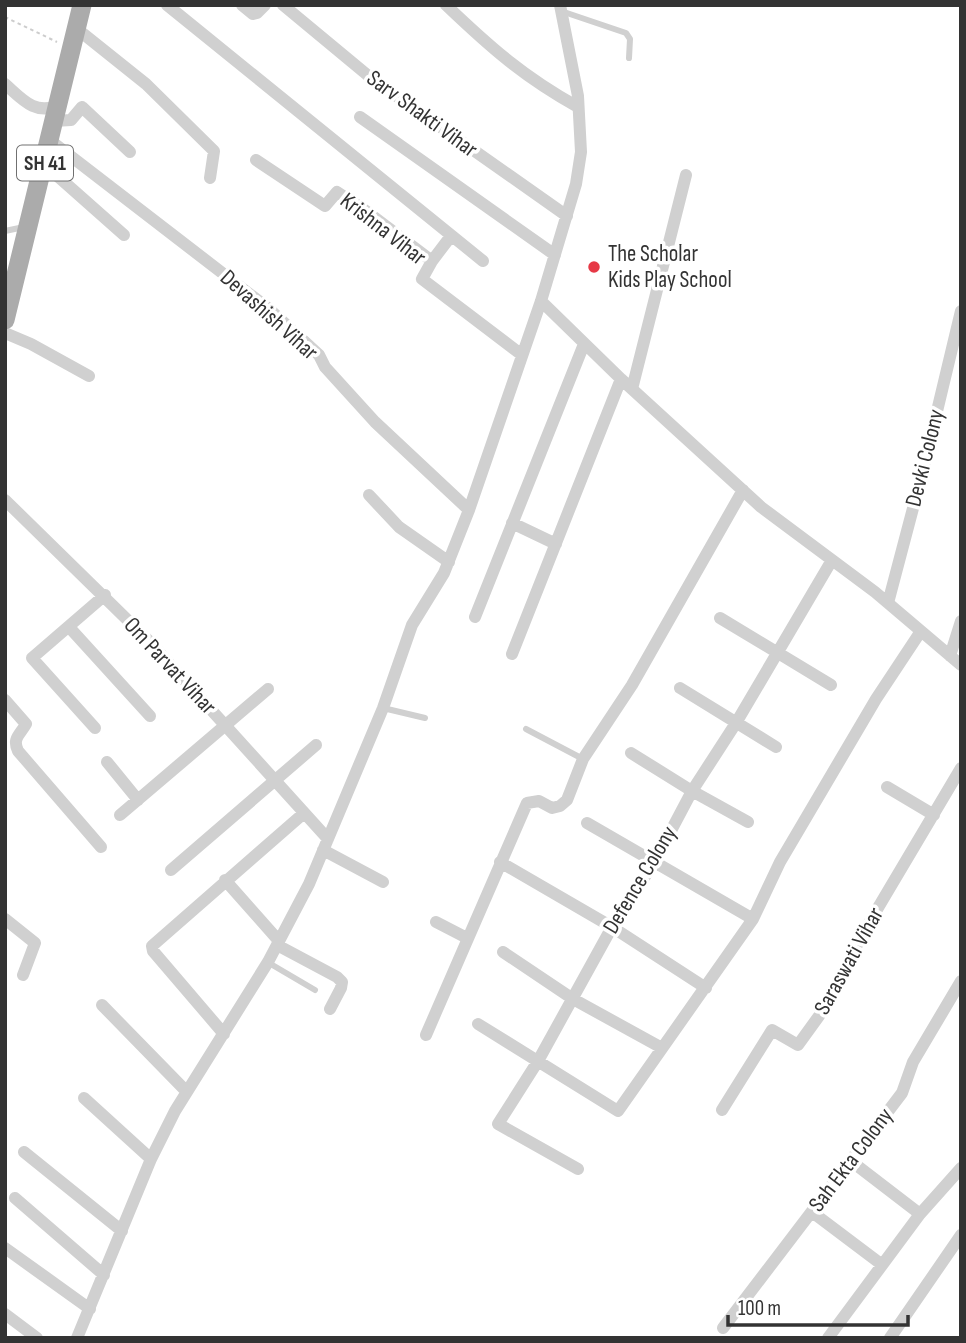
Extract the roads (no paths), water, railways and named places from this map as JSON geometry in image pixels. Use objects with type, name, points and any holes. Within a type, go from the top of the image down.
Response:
[{"type":"main road","name":"SH 41","points":[[5,320],[51,141],[82,5]]},
{"type":"street","points":[[167,5],[483,261]]},
{"type":"street","points":[[242,5],[253,14],[265,5]]},
{"type":"street","name":"Sarv Shakti Vihar","points":[[283,5],[371,78],[567,216]]},
{"type":"street","points":[[446,5],[497,54],[541,87],[578,107]]},
{"type":"street","points":[[77,1338],[151,1159],[186,1091],[268,962],[298,906],[383,708],[412,625],[449,562],[469,510],[541,301],[567,216],[581,152],[578,107],[560,8]]},
{"type":"street","points":[[76,29],[146,84],[214,152],[211,178]]},
{"type":"street","points":[[5,84],[30,106],[71,120],[82,107],[130,152]]},
{"type":"street","points":[[359,117],[555,255]]},
{"type":"street","name":"Devashish Vihar","points":[[51,141],[269,309],[319,355],[325,368],[375,422],[469,510]]},
{"type":"street","name":"Krishna Vihar","points":[[256,160],[325,206],[337,192],[366,211],[432,261],[422,279],[522,355]]},
{"type":"street","points":[[45,165],[124,234]]},
{"type":"street","points":[[632,389],[685,175]]},
{"type":"street","points":[[432,261],[451,236]]},
{"type":"street","points":[[541,301],[621,379],[761,507],[888,603],[961,664]]},
{"type":"street","name":"Devki Colony","points":[[888,603],[961,311]]},
{"type":"street","points":[[5,333],[89,376]]},
{"type":"street","points":[[475,617],[584,344]]},
{"type":"street","points":[[512,654],[621,379]]},
{"type":"street","points":[[426,1035],[527,803],[539,801],[552,807],[560,806],[567,800],[583,759],[632,685],[743,490]]},
{"type":"street","points":[[369,495],[400,527],[449,562]]},
{"type":"street","name":"Om Parvat Vihar","points":[[5,500],[105,596],[225,724],[275,780],[326,844],[383,882]]},
{"type":"street","points":[[512,523],[556,544]]},
{"type":"street","name":"Defence Colony","points":[[578,1169],[498,1124],[538,1061],[612,927],[654,861],[692,791],[736,723],[832,560]]},
{"type":"street","points":[[95,729],[32,658],[105,596]]},
{"type":"street","points":[[720,618],[831,685]]},
{"type":"street","points":[[950,656],[961,621]]},
{"type":"street","points":[[69,627],[150,716]]},
{"type":"street","points":[[478,1024],[618,1111],[753,919],[780,862],[876,699],[920,631]]},
{"type":"street","points":[[680,688],[776,747]]},
{"type":"street","points":[[120,815],[268,689]]},
{"type":"street","points":[[5,700],[26,724],[16,738],[18,751],[101,847]]},
{"type":"street","points":[[171,870],[316,745]]},
{"type":"street","points":[[631,753],[748,822]]},
{"type":"street","points":[[107,762],[138,800]]},
{"type":"street","name":"Saraswati Vihar","points":[[722,1110],[772,1030],[798,1045],[819,1016],[866,928],[961,768]]},
{"type":"street","points":[[887,787],[934,815]]},
{"type":"street","points":[[224,1034],[153,951],[152,946],[303,814]]},
{"type":"street","points":[[587,823],[753,919]]},
{"type":"street","points":[[500,862],[612,927],[706,988]]},
{"type":"street","points":[[225,880],[278,943],[342,982],[330,1009]]},
{"type":"street","points":[[5,919],[34,943],[23,975]]},
{"type":"street","points":[[436,922],[467,937]]},
{"type":"street","points":[[503,952],[573,999],[662,1048]]},
{"type":"street","name":"Sah Ekta Colony","points":[[723,1328],[901,1093],[913,1062],[961,981]]},
{"type":"street","points":[[102,1004],[186,1091]]},
{"type":"street","points":[[84,1098],[151,1159]]},
{"type":"street","points":[[24,1152],[122,1231]]},
{"type":"street","points":[[851,1160],[920,1214]]},
{"type":"street","points":[[828,1338],[920,1214],[958,1176]]},
{"type":"street","points":[[15,1198],[104,1275]]},
{"type":"street","points":[[812,1212],[881,1264]]},
{"type":"street","points":[[890,1338],[961,1236]]},
{"type":"street","points":[[5,1248],[90,1309]]},
{"type":"street","points":[[5,1314],[37,1338]]},
{"type":"lane","points":[[560,8],[626,33],[630,39],[629,58]]},
{"type":"lane","points":[[5,230],[29,226]]},
{"type":"lane","points":[[383,708],[425,718]]},
{"type":"lane","points":[[526,729],[583,759]]},
{"type":"lane","points":[[268,962],[315,990]]},
{"type":"place","name":"The Scholar Kids Play School","points":[[594,267]]}]
